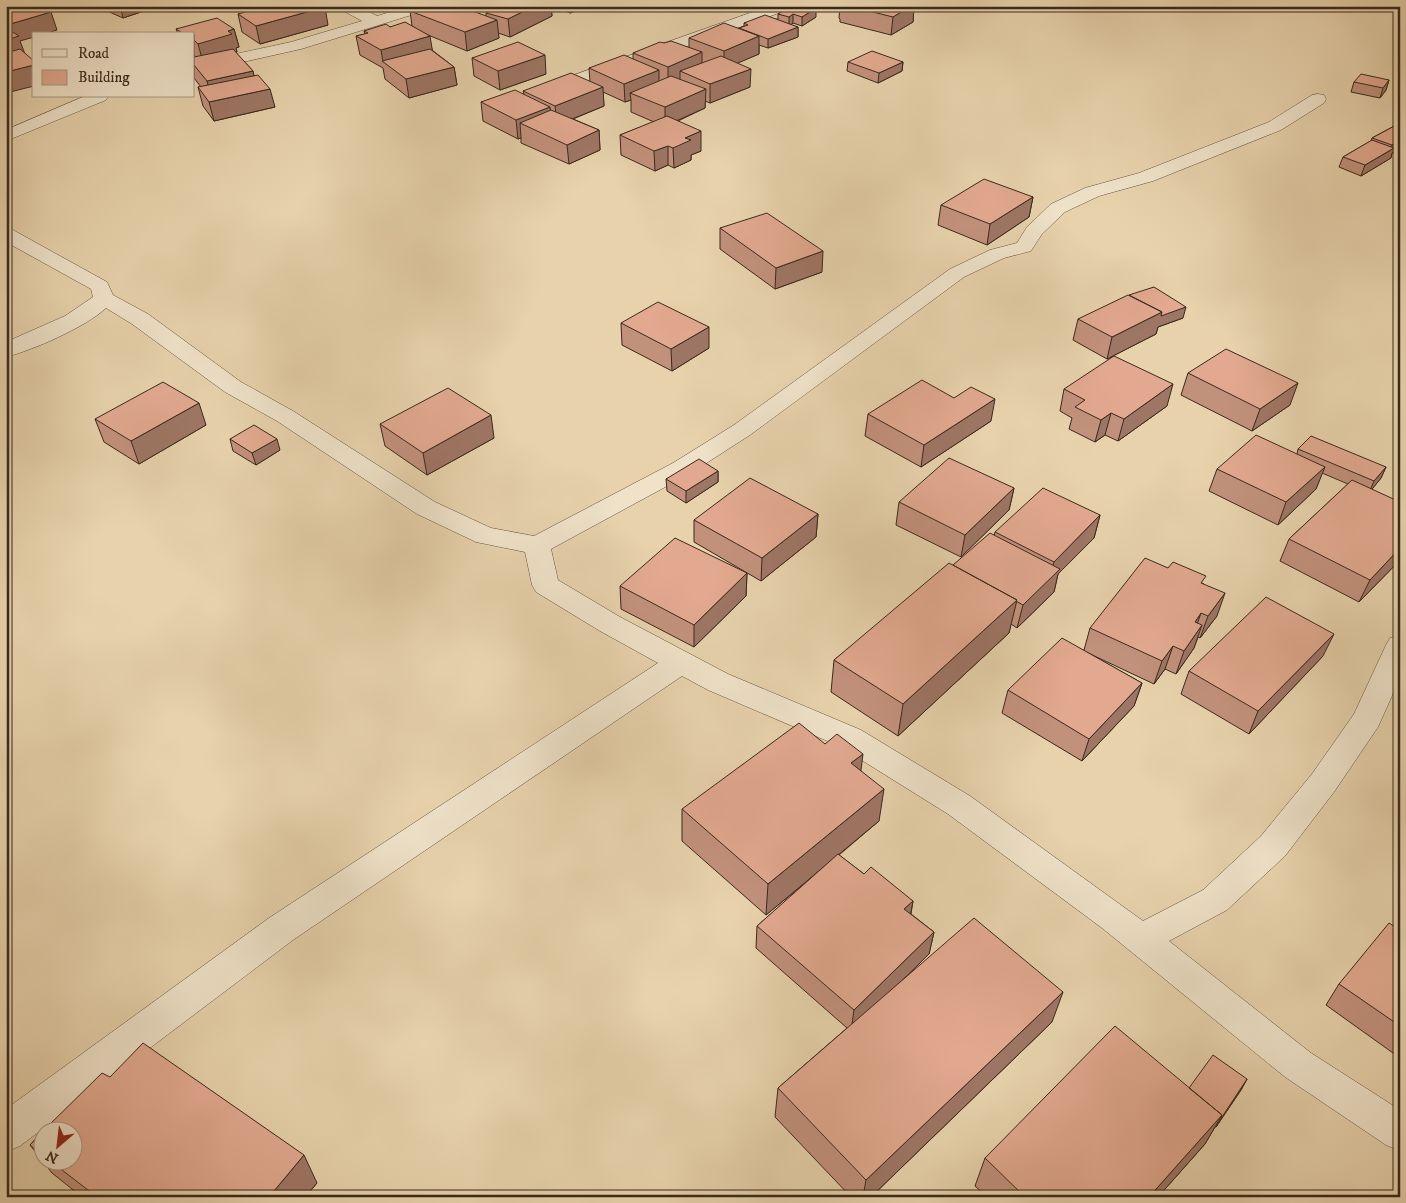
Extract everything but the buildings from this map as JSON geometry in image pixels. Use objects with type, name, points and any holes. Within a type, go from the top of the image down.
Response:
[{"type":"street","points":[[345,6],[375,21]]},
{"type":"street","points":[[195,68],[295,46],[426,6]]},
{"type":"street","points":[[532,96],[785,6]]},
{"type":"street","points":[[6,136],[95,98]]},
{"type":"street","points":[[6,234],[100,286],[104,298],[140,319],[233,387],[285,416],[426,508],[486,536],[537,545],[682,468],[742,430],[957,274],[997,254],[1024,247],[1034,231],[1058,208],[1092,192],[1146,177],[1275,126],[1318,99]]},
{"type":"street","points":[[6,350],[84,314],[100,304],[104,298]]},
{"type":"street","points":[[537,545],[546,585],[610,624],[718,682],[850,738],[959,805],[1141,939],[1298,1066],[1400,1132]]},
{"type":"street","points":[[1141,939],[1215,900],[1273,846],[1323,783],[1367,719],[1400,645]]},
{"type":"street","points":[[6,1133],[281,929],[681,662]]}]
